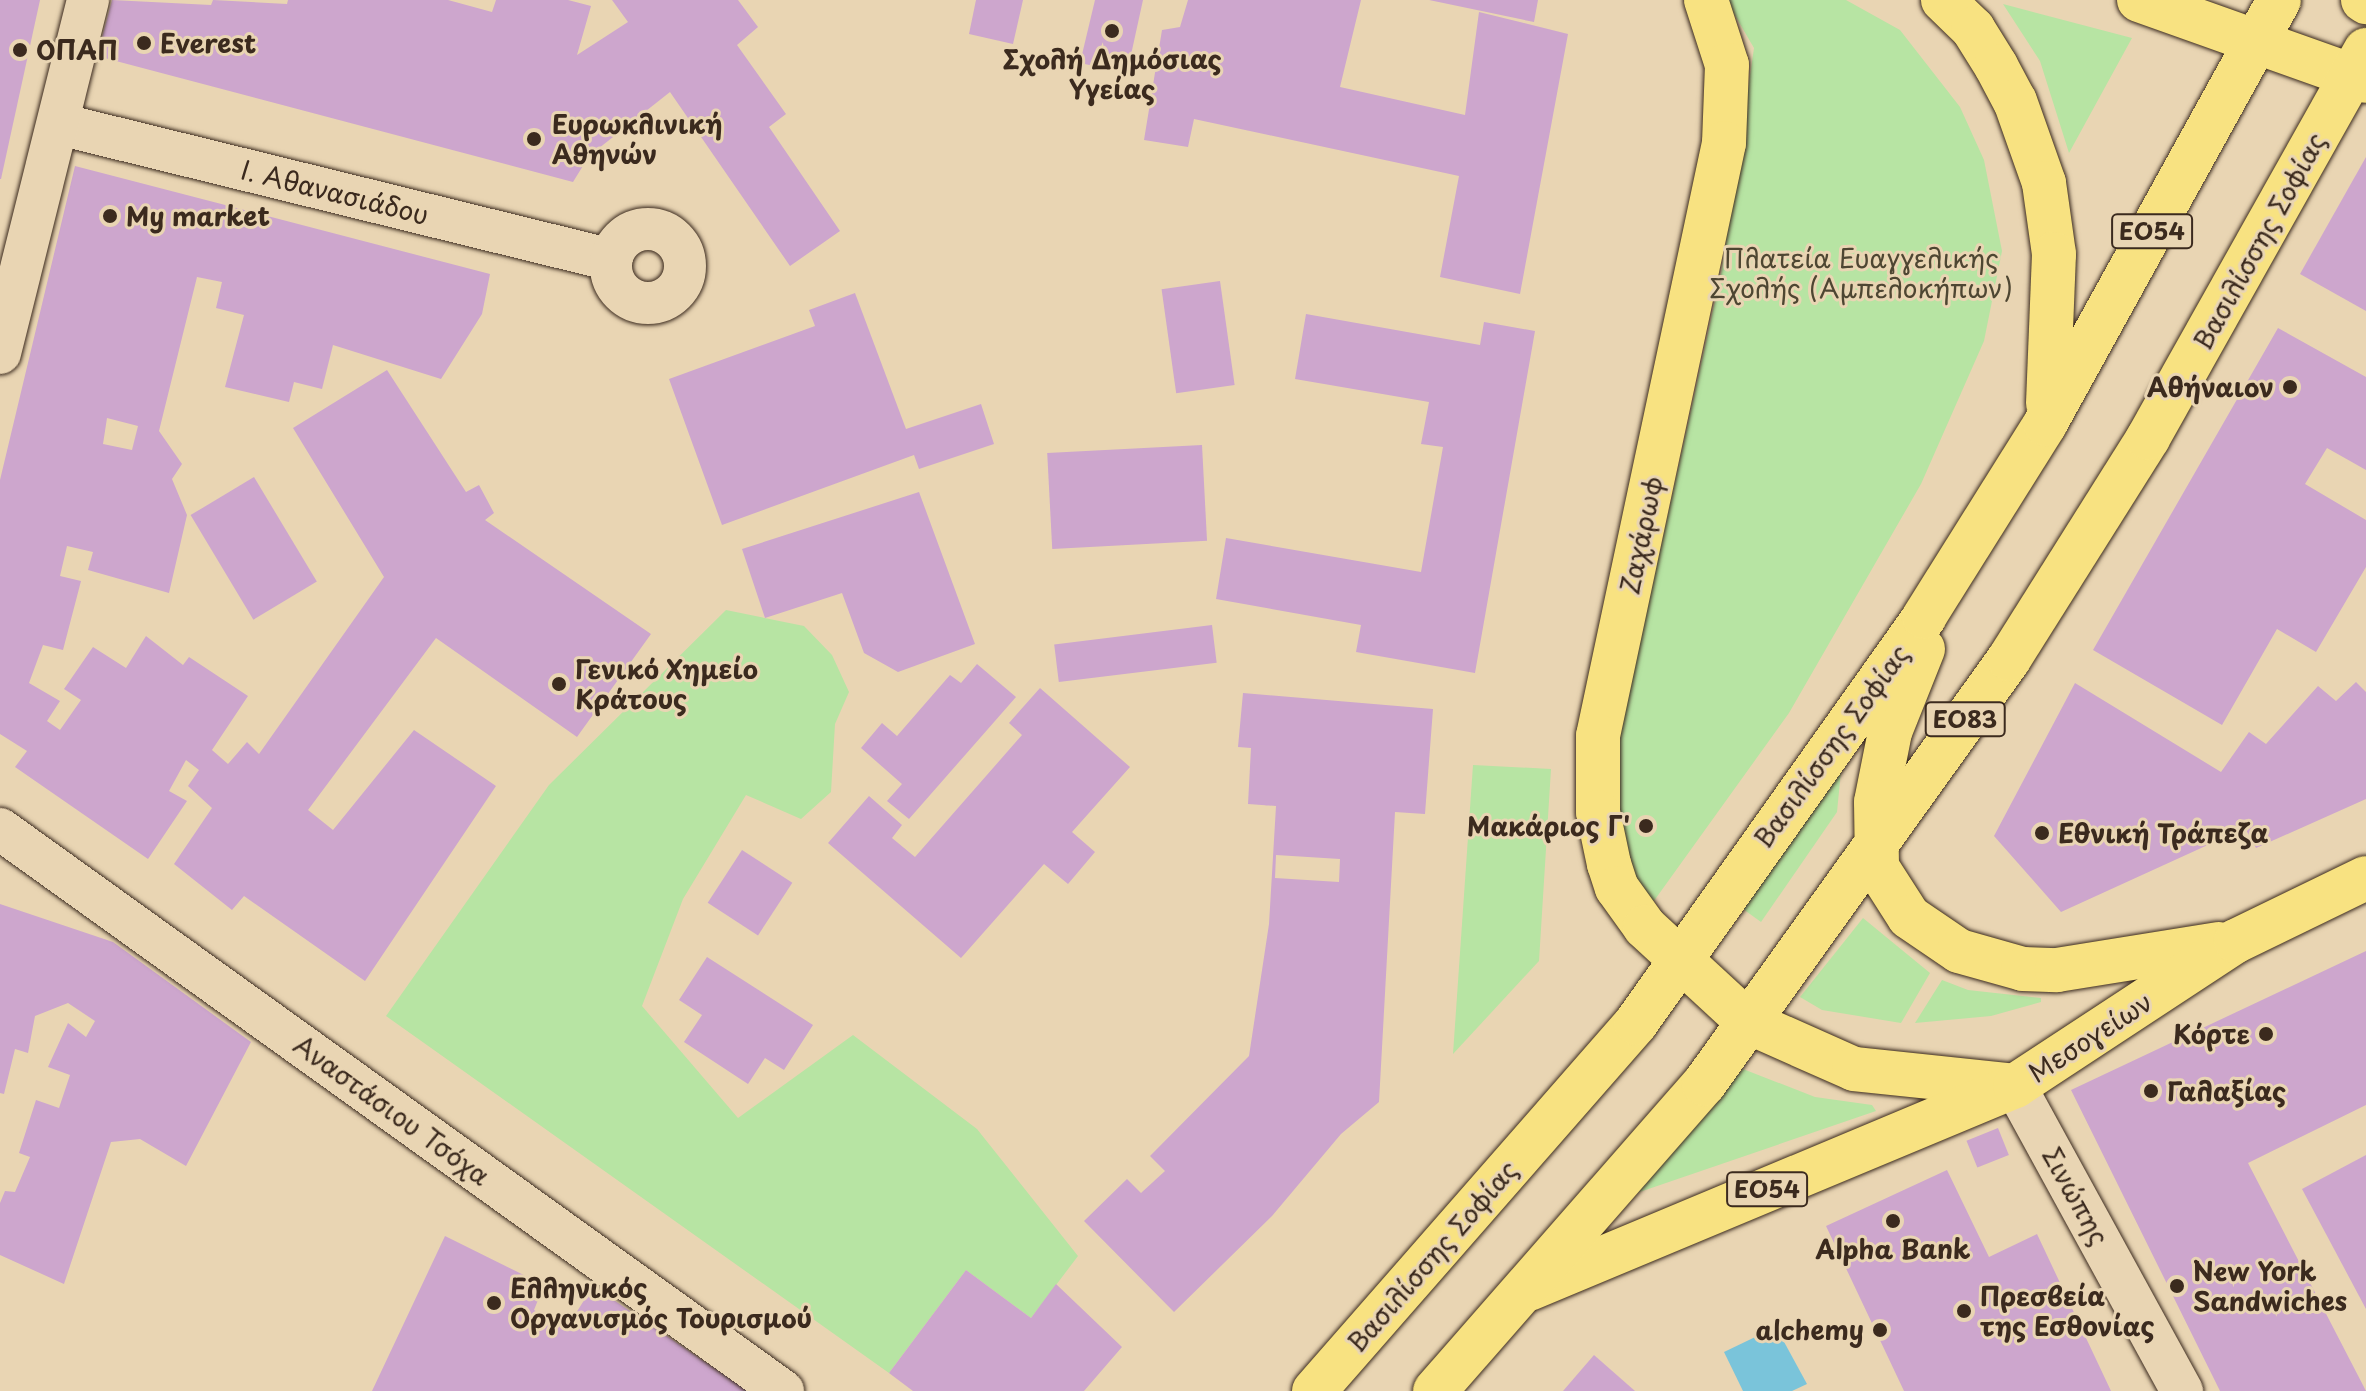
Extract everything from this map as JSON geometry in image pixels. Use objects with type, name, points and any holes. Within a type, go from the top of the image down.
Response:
[{"type":"main road","name":"Ζαχάρωφ","points":[[1706,0],[1727,65],[1724,143],[1598,736],[1596,775],[1598,812],[1617,888],[1679,961],[1748,1022]]},
{"type":"main road","points":[[1943,0],[1973,29],[1996,66],[2015,101],[2044,183],[2054,254],[2054,326],[2045,424]]},
{"type":"main road","points":[[2139,0],[2361,69]]},
{"type":"main road","name":"Βασιλίσσης Σοφίας","points":[[1314,1391],[1636,1023],[1974,542],[2045,424],[2279,0]]},
{"type":"main road","name":"Βασιλίσσης Σοφίας","points":[[1435,1391],[1704,1084],[2052,592],[2148,438],[2361,69]]},
{"type":"main road","points":[[1974,542],[1909,676],[1890,732],[1876,802],[1874,844],[1877,867],[1909,917],[1934,937],[1986,961],[2057,970],[2236,941]]},
{"type":"main road","name":"Μεσογείων","points":[[1748,1022],[1854,1069],[2015,1086],[2236,941],[2366,878]]},
{"type":"main road","name":"ΕΟ54","points":[[1519,1293],[2015,1086]]},
{"type":"street","points":[[0,353],[6,300],[59,124],[88,0]]},
{"type":"street","name":"Ι. Αθανασιάδου","points":[[59,124],[612,260]]},
{"type":"street","name":"Αναστάσιου Τσόχα","points":[[0,829],[783,1391]]},
{"type":"street","name":"Σινώπης","points":[[2015,1086],[2182,1391]]},
{"type":"green space","name":"Πλατεία Ευαγγελικής Σχολής (Αμπελοκήπων)","points":[[1726,0],[1846,0],[1900,30],[1960,107],[1984,160],[2002,251],[1984,341],[1921,484],[1789,713],[1646,912],[1623,850],[1617,779],[1621,729],[1722,269],[1754,48]]},
{"type":"green space","points":[[2003,4],[2132,38],[2069,153],[2040,61]]},
{"type":"green space","points":[[726,610],[804,626],[832,655],[849,692],[835,724],[831,792],[801,819],[746,795],[683,899],[642,1006],[738,1118],[853,1035],[977,1129],[1078,1256],[1031,1318],[966,1270],[889,1373],[386,1016],[549,785]]},
{"type":"green space","points":[[1842,761],[1837,812],[1761,922],[1743,909]]},
{"type":"green space","points":[[1473,765],[1551,769],[1539,961],[1453,1054]]},
{"type":"green space","points":[[1863,918],[1930,973],[1901,1023],[1822,1010],[1800,997]]},
{"type":"green space","points":[[1942,980],[1968,990],[2041,998],[2041,1002],[1991,1016],[1915,1023]]},
{"type":"green space","points":[[1743,1069],[1815,1097],[1872,1105],[1876,1111],[1625,1197]]},
{"type":"water","points":[[1776,1327],[1807,1384],[1792,1391],[1743,1391],[1724,1352]]},
{"type":"building","points":[[0,0],[40,0],[1,179],[0,179]]},
{"type":"building","points":[[112,0],[211,5],[213,0],[287,4],[288,0],[448,0],[492,12],[496,0],[568,0],[591,6],[577,55],[628,22],[612,0],[738,0],[758,27],[737,45],[786,114],[769,127],[840,231],[790,266],[670,92],[589,156],[573,182],[97,56]]},
{"type":"building","name":"Σχολή Δημόσιας Υγείας","points":[[976,0],[1023,0],[1013,44],[969,34]]},
{"type":"building","name":"Σχολή Δημόσιας Υγείας","points":[[1095,0],[1143,0],[1127,73],[1080,63]]},
{"type":"building","points":[[1188,0],[1361,0],[1340,87],[1465,115],[1479,12],[1568,34],[1520,294],[1440,277],[1459,176],[1194,119],[1188,147],[1144,140],[1162,30],[1180,27]]},
{"type":"building","points":[[1429,0],[1538,0],[1534,22]]},
{"type":"building","points":[[2366,157],[2366,311],[2300,274]]},
{"type":"building","points":[[75,166],[490,274],[482,314],[441,379],[333,345],[322,389],[294,382],[289,402],[225,387],[244,315],[216,308],[222,282],[197,277],[159,431],[182,464],[172,479],[187,515],[169,593],[88,570],[93,552],[67,546],[60,576],[81,581],[63,650],[43,645],[29,683],[60,701],[47,721],[60,730],[81,700],[64,689],[93,647],[126,668],[146,636],[183,665],[189,657],[248,696],[212,750],[228,764],[247,742],[259,754],[384,577],[293,428],[387,370],[466,492],[479,485],[494,513],[485,520],[651,634],[577,737],[436,638],[308,810],[333,830],[414,730],[496,786],[365,981],[244,896],[232,910],[174,864],[212,808],[188,786],[199,770],[186,760],[169,791],[187,801],[148,859],[15,767],[27,751],[0,734],[0,480]],"holes":[[[107,418],[138,426],[132,450],[103,444]]]},
{"type":"building","points":[[1220,281],[1235,385],[1176,393],[1162,289]]},
{"type":"building","points":[[855,293],[906,429],[981,404],[994,444],[919,469],[914,455],[722,525],[669,379],[815,326],[809,310]]},
{"type":"building","points":[[1306,314],[1480,345],[1484,322],[1535,331],[1475,673],[1356,652],[1361,625],[1216,599],[1226,538],[1421,572],[1443,447],[1421,444],[1429,402],[1295,379]]},
{"type":"building","points":[[2278,328],[2366,377],[2366,470],[2327,448],[2305,484],[2366,520],[2366,567],[2316,652],[2277,629],[2222,725],[2093,650]]},
{"type":"building","points":[[1202,445],[1207,541],[1052,549],[1047,453]]},
{"type":"building","points":[[254,477],[317,582],[253,620],[191,515]]},
{"type":"building","points":[[919,492],[975,644],[898,672],[864,653],[842,593],[765,618],[742,549]]},
{"type":"building","points":[[1212,625],[1217,663],[1059,682],[1054,644]]},
{"type":"building","points":[[977,664],[1016,697],[909,819],[887,801],[902,784],[861,748],[882,723],[897,736],[950,675],[961,683]]},
{"type":"building","points":[[2356,682],[2366,692],[2366,799],[2256,848],[2245,828],[2061,912],[1994,836],[2075,683],[2221,772],[2249,732],[2266,744],[2318,686],[2336,701]]},
{"type":"building","points":[[1040,688],[1130,767],[1072,832],[1095,852],[1068,884],[1044,864],[961,958],[828,843],[869,796],[902,825],[892,838],[915,857],[1022,735],[1009,723]]},
{"type":"building","points":[[1243,693],[1433,709],[1425,814],[1395,812],[1379,1102],[1341,1134],[1272,1216],[1174,1312],[1084,1221],[1127,1179],[1141,1193],[1165,1171],[1150,1156],[1249,1056],[1269,924],[1276,806],[1248,804],[1251,748],[1238,747]],"holes":[[[1276,855],[1340,859],[1339,882],[1275,878]]]},
{"type":"building","points":[[742,850],[792,883],[758,936],[708,903]]},
{"type":"building","points":[[0,904],[113,942],[251,1042],[186,1166],[140,1139],[111,1142],[64,1284],[0,1255],[0,1203],[5,1191],[15,1192],[30,1157],[19,1153],[36,1100],[59,1108],[70,1075],[48,1067],[68,1023],[86,1037],[95,1021],[68,1003],[35,1016],[28,1053],[15,1049],[4,1094],[0,1093]]},
{"type":"building","points":[[2366,951],[2366,1105],[2248,1163],[2366,1391],[2220,1391],[2071,1090]]},
{"type":"building","points":[[707,957],[813,1025],[784,1070],[765,1058],[748,1084],[684,1042],[702,1015],[679,1000]]},
{"type":"building","points":[[1998,1128],[2009,1155],[1977,1168],[1966,1141]]},
{"type":"building","points":[[2366,1155],[2366,1309],[2302,1189]]},
{"type":"building","points":[[1947,1170],[1989,1257],[2037,1234],[2111,1391],[1904,1391],[1826,1226]]},
{"type":"building","points":[[445,1236],[544,1285],[534,1310],[566,1329],[593,1286],[748,1391],[372,1391]]},
{"type":"building","points":[[966,1270],[1031,1318],[1056,1284],[1122,1347],[1084,1391],[913,1391],[889,1373]]},
{"type":"building","points":[[1594,1355],[1635,1391],[1563,1391]]},
{"type":"place","name":"Σχολή Δημόσιας Υγείας","points":[[1112,31]]},
{"type":"place","name":"Everest","points":[[144,43]]},
{"type":"place","name":"ΟΠΑΠ","points":[[20,50]]},
{"type":"place","name":"Ευρωκλινική Αθηνών","points":[[534,139]]},
{"type":"place","name":"My market","points":[[110,216]]},
{"type":"place","name":"Αθήναιον","points":[[2290,387]]},
{"type":"place","name":"Γενικό Χημείο Κράτους","points":[[559,684]]},
{"type":"place","name":"Μακάριος Γ'","points":[[1646,826]]},
{"type":"place","name":"Εθνική Τράπεζα","points":[[2042,833]]},
{"type":"place","name":"Κόρτε","points":[[2266,1034]]},
{"type":"place","name":"Γαλαξίας","points":[[2151,1091]]},
{"type":"place","name":"Alpha Bank","points":[[1893,1221]]},
{"type":"place","name":"New York Sandwiches","points":[[2177,1286]]},
{"type":"place","name":"Ελληνικός Οργανισμός Τουρισμού","points":[[494,1303]]},
{"type":"place","name":"Πρεσβεία της Εσθονίας","points":[[1964,1311]]},
{"type":"place","name":"alchemy","points":[[1880,1330]]}]
